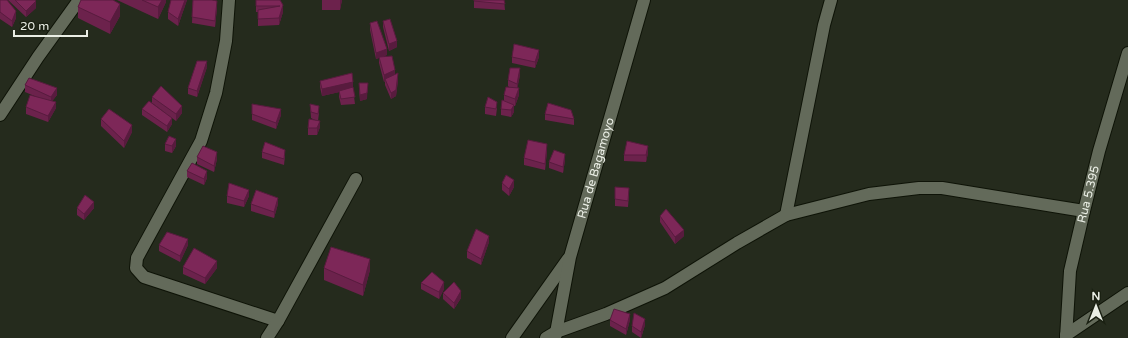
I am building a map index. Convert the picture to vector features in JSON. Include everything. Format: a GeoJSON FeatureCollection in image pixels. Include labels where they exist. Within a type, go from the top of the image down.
{"type":"FeatureCollection","features":[{"type":"Feature","properties":{"kind":"street"},"geometry":{"type":"LineString","coordinates":[[0,115],[38,57],[79,0]]}},
{"type":"Feature","properties":{"kind":"street"},"geometry":{"type":"LineString","coordinates":[[229,0],[226,41],[216,93],[200,141],[137,258],[136,268],[144,277],[278,321]]}},
{"type":"Feature","properties":{"kind":"street","name":"Rua de Bagamoyo"},"geometry":{"type":"LineString","coordinates":[[553,336],[570,257],[644,0]]}},
{"type":"Feature","properties":{"kind":"street"},"geometry":{"type":"LineString","coordinates":[[786,215],[824,25],[831,0]]}},
{"type":"Feature","properties":{"kind":"street","name":"Rua 5.395"},"geometry":{"type":"LineString","coordinates":[[1066,337],[1070,271],[1099,151],[1128,53]]}},
{"type":"Feature","properties":{"kind":"street"},"geometry":{"type":"LineString","coordinates":[[267,338],[278,321],[356,179]]}},
{"type":"Feature","properties":{"kind":"street"},"geometry":{"type":"LineString","coordinates":[[553,336],[665,288],[736,243],[786,215],[869,194],[919,188],[942,188],[1084,211]]}},
{"type":"Feature","properties":{"kind":"street"},"geometry":{"type":"LineString","coordinates":[[512,338],[570,257]]}},
{"type":"Feature","properties":{"kind":"street"},"geometry":{"type":"LineString","coordinates":[[1066,337],[1128,293]]}},
{"type":"Feature","properties":{"kind":"building"},"geometry":{"type":"Polygon","coordinates":[[[0,0],[7,0],[16,11],[12,21],[0,12],[0,0]]]}},
{"type":"Feature","properties":{"kind":"building"},"geometry":{"type":"Polygon","coordinates":[[[15,0],[35,0],[36,1],[26,11],[15,0]]]}},
{"type":"Feature","properties":{"kind":"building"},"geometry":{"type":"Polygon","coordinates":[[[81,0],[113,0],[120,4],[110,22],[78,7],[81,0]]]}},
{"type":"Feature","properties":{"kind":"building"},"geometry":{"type":"Polygon","coordinates":[[[142,0],[162,0],[158,7],[142,0]]]}},
{"type":"Feature","properties":{"kind":"building"},"geometry":{"type":"Polygon","coordinates":[[[171,0],[185,0],[178,19],[168,12],[171,0]]]}},
{"type":"Feature","properties":{"kind":"building"},"geometry":{"type":"Polygon","coordinates":[[[193,0],[217,1],[215,21],[192,17],[193,0]]]}},
{"type":"Feature","properties":{"kind":"building"},"geometry":{"type":"Polygon","coordinates":[[[256,0],[280,0],[283,5],[279,18],[258,19],[258,10],[280,6],[256,6],[256,0]]]}},
{"type":"Feature","properties":{"kind":"building"},"geometry":{"type":"Polygon","coordinates":[[[504,0],[505,4],[474,1],[504,0]]]}},
{"type":"Feature","properties":{"kind":"building"},"geometry":{"type":"Polygon","coordinates":[[[390,19],[397,41],[389,44],[383,21],[390,19]]]}},
{"type":"Feature","properties":{"kind":"building"},"geometry":{"type":"Polygon","coordinates":[[[377,21],[387,49],[376,53],[370,23],[377,21]]]}},
{"type":"Feature","properties":{"kind":"building"},"geometry":{"type":"Polygon","coordinates":[[[514,44],[539,50],[535,62],[512,57],[514,44]]]}},
{"type":"Feature","properties":{"kind":"building"},"geometry":{"type":"Polygon","coordinates":[[[392,56],[395,70],[384,75],[379,57],[392,56]]]}},
{"type":"Feature","properties":{"kind":"building"},"geometry":{"type":"Polygon","coordinates":[[[197,61],[207,61],[197,91],[188,88],[197,61]]]}},
{"type":"Feature","properties":{"kind":"building"},"geometry":{"type":"Polygon","coordinates":[[[510,68],[520,68],[517,84],[508,80],[510,68]]]}},
{"type":"Feature","properties":{"kind":"building"},"geometry":{"type":"Polygon","coordinates":[[[352,73],[353,82],[322,89],[320,81],[352,73]]]}},
{"type":"Feature","properties":{"kind":"building"},"geometry":{"type":"Polygon","coordinates":[[[398,73],[396,90],[391,93],[385,79],[398,73]]]}},
{"type":"Feature","properties":{"kind":"building"},"geometry":{"type":"Polygon","coordinates":[[[29,78],[57,88],[51,97],[25,85],[29,78]]]}},
{"type":"Feature","properties":{"kind":"building"},"geometry":{"type":"Polygon","coordinates":[[[359,83],[368,83],[367,93],[360,95],[359,83]]]}},
{"type":"Feature","properties":{"kind":"building"},"geometry":{"type":"Polygon","coordinates":[[[161,86],[182,106],[176,114],[152,97],[161,86]]]}},
{"type":"Feature","properties":{"kind":"building"},"geometry":{"type":"Polygon","coordinates":[[[353,87],[355,97],[341,99],[339,91],[353,87]]]}},
{"type":"Feature","properties":{"kind":"building"},"geometry":{"type":"Polygon","coordinates":[[[506,87],[519,88],[515,99],[504,95],[506,87]]]}},
{"type":"Feature","properties":{"kind":"building"},"geometry":{"type":"Polygon","coordinates":[[[30,95],[56,102],[48,116],[26,107],[30,95]]]}},
{"type":"Feature","properties":{"kind":"building"},"geometry":{"type":"Polygon","coordinates":[[[488,97],[497,102],[496,109],[485,107],[488,97]]]}},
{"type":"Feature","properties":{"kind":"building"},"geometry":{"type":"Polygon","coordinates":[[[502,100],[514,105],[511,110],[501,109],[502,100]]]}},
{"type":"Feature","properties":{"kind":"building"},"geometry":{"type":"Polygon","coordinates":[[[149,101],[172,118],[167,126],[142,109],[149,101]]]}},
{"type":"Feature","properties":{"kind":"building"},"geometry":{"type":"Polygon","coordinates":[[[548,103],[571,110],[574,119],[545,114],[548,103]]]}},
{"type":"Feature","properties":{"kind":"building"},"geometry":{"type":"Polygon","coordinates":[[[252,104],[281,109],[276,123],[252,114],[252,104]]]}},
{"type":"Feature","properties":{"kind":"building"},"geometry":{"type":"Polygon","coordinates":[[[310,104],[319,106],[318,114],[311,112],[310,104]]]}},
{"type":"Feature","properties":{"kind":"building"},"geometry":{"type":"Polygon","coordinates":[[[109,109],[132,125],[124,141],[101,119],[109,109]]]}},
{"type":"Feature","properties":{"kind":"building"},"geometry":{"type":"Polygon","coordinates":[[[309,119],[320,121],[317,128],[308,128],[309,119]]]}},
{"type":"Feature","properties":{"kind":"building"},"geometry":{"type":"Polygon","coordinates":[[[169,136],[176,139],[172,146],[165,144],[169,136]]]}},
{"type":"Feature","properties":{"kind":"building"},"geometry":{"type":"Polygon","coordinates":[[[528,140],[547,144],[545,164],[524,158],[528,140]]]}},
{"type":"Feature","properties":{"kind":"building"},"geometry":{"type":"Polygon","coordinates":[[[627,141],[648,146],[646,155],[624,155],[627,141]]]}},
{"type":"Feature","properties":{"kind":"building"},"geometry":{"type":"Polygon","coordinates":[[[265,142],[285,150],[284,159],[262,152],[265,142]]]}},
{"type":"Feature","properties":{"kind":"building"},"geometry":{"type":"Polygon","coordinates":[[[203,146],[217,152],[214,166],[197,157],[203,146]]]}},
{"type":"Feature","properties":{"kind":"building"},"geometry":{"type":"Polygon","coordinates":[[[554,150],[565,154],[563,167],[549,162],[554,150]]]}},
{"type":"Feature","properties":{"kind":"building"},"geometry":{"type":"Polygon","coordinates":[[[192,163],[207,171],[204,179],[187,171],[192,163]]]}},
{"type":"Feature","properties":{"kind":"building"},"geometry":{"type":"Polygon","coordinates":[[[506,175],[514,180],[509,189],[502,183],[506,175]]]}},
{"type":"Feature","properties":{"kind":"building"},"geometry":{"type":"Polygon","coordinates":[[[229,183],[249,190],[244,201],[227,196],[229,183]]]}},
{"type":"Feature","properties":{"kind":"building"},"geometry":{"type":"Polygon","coordinates":[[[615,187],[629,188],[628,201],[615,199],[615,187]]]}},
{"type":"Feature","properties":{"kind":"building"},"geometry":{"type":"Polygon","coordinates":[[[256,190],[278,198],[274,212],[251,204],[256,190]]]}},
{"type":"Feature","properties":{"kind":"building"},"geometry":{"type":"Polygon","coordinates":[[[85,195],[94,202],[84,214],[77,208],[85,195]]]}},
{"type":"Feature","properties":{"kind":"building"},"geometry":{"type":"Polygon","coordinates":[[[666,209],[684,230],[675,237],[660,216],[666,209]]]}},
{"type":"Feature","properties":{"kind":"building"},"geometry":{"type":"Polygon","coordinates":[[[476,229],[489,236],[481,259],[467,251],[476,229]]]}},
{"type":"Feature","properties":{"kind":"building"},"geometry":{"type":"Polygon","coordinates":[[[167,232],[188,239],[180,256],[159,245],[167,232]]]}},
{"type":"Feature","properties":{"kind":"building"},"geometry":{"type":"Polygon","coordinates":[[[331,247],[370,259],[363,285],[324,268],[331,247]]]}},
{"type":"Feature","properties":{"kind":"building"},"geometry":{"type":"Polygon","coordinates":[[[194,248],[217,261],[205,278],[183,267],[194,248]]]}},
{"type":"Feature","properties":{"kind":"building"},"geometry":{"type":"Polygon","coordinates":[[[432,272],[444,282],[439,292],[421,283],[432,272]]]}},
{"type":"Feature","properties":{"kind":"building"},"geometry":{"type":"Polygon","coordinates":[[[454,282],[461,291],[454,303],[443,293],[454,282]]]}},
{"type":"Feature","properties":{"kind":"building"},"geometry":{"type":"Polygon","coordinates":[[[614,309],[630,314],[626,329],[610,320],[614,309]]]}},
{"type":"Feature","properties":{"kind":"building"},"geometry":{"type":"Polygon","coordinates":[[[634,313],[645,319],[641,332],[632,326],[634,313]]]}}]}
